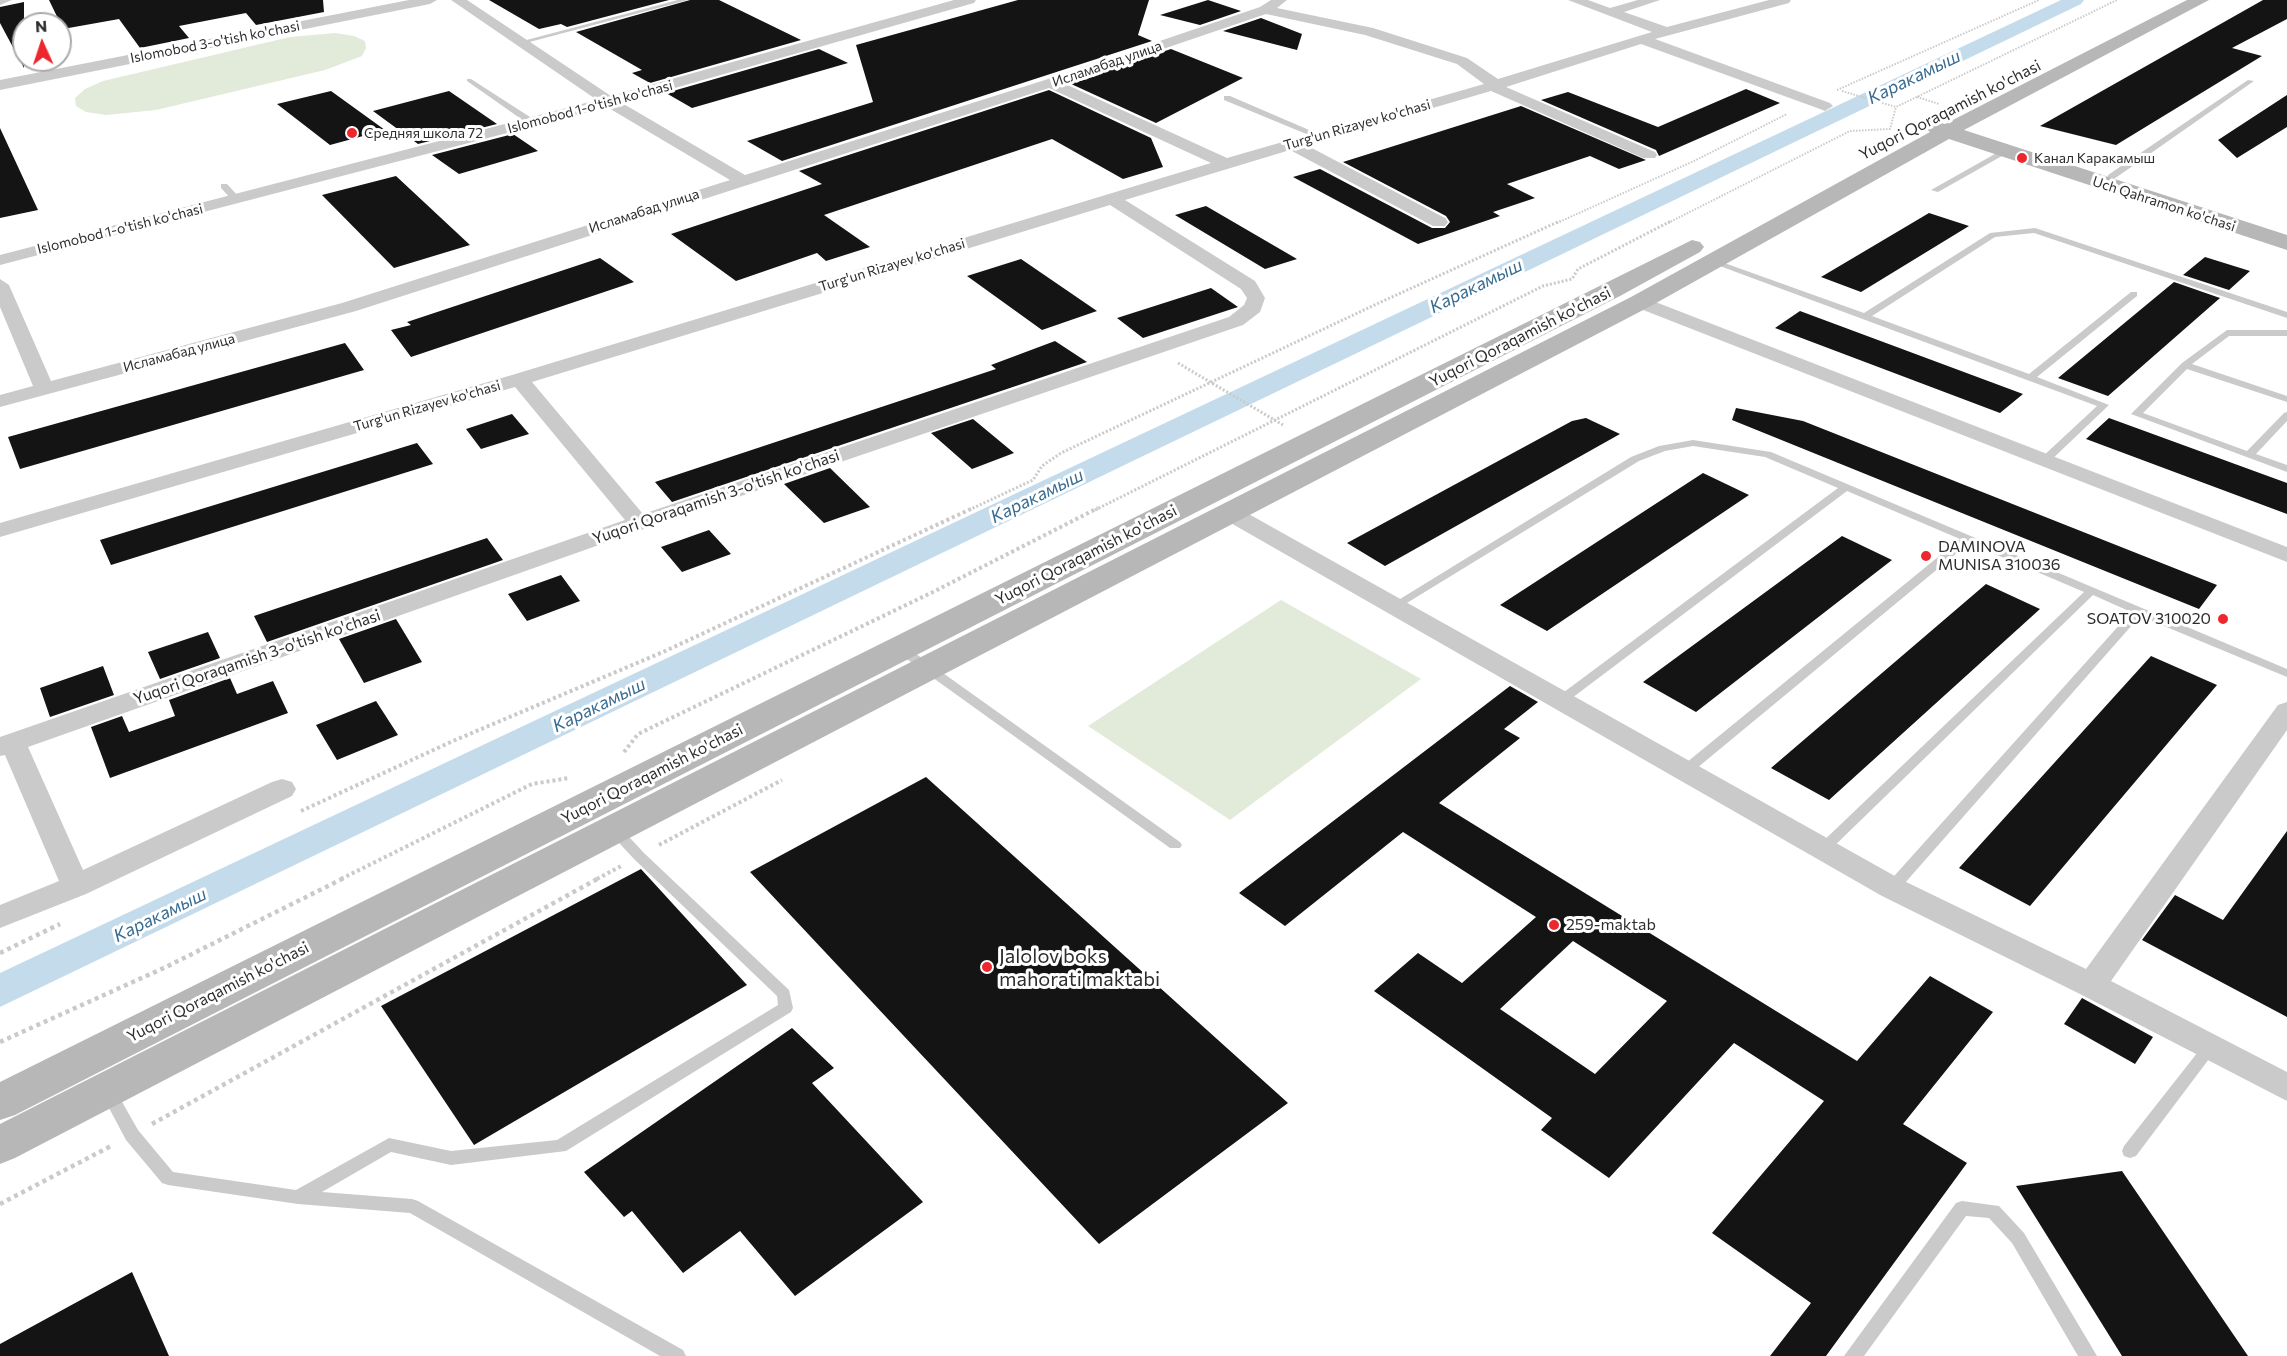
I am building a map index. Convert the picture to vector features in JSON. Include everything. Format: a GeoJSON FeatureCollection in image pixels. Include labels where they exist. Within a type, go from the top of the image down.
{"type":"FeatureCollection","features":[{"type":"Feature","properties":{"kind":"main road","name":"Yuqori Qoraqamish ko'chasi"},"geometry":{"type":"LineString","coordinates":[[0,1145],[614,829],[914,658],[1611,291],[1941,122],[2167,0]]}},
{"type":"Feature","properties":{"kind":"main road","name":"Yuqori Qoraqamish ko'chasi"},"geometry":{"type":"LineString","coordinates":[[0,1102],[914,658],[1230,513],[1640,302],[1713,262],[1941,122],[2200,0]]}},
{"type":"Feature","properties":{"kind":"main road","name":"Uch Qahramon ko'chasi"},"geometry":{"type":"LineString","coordinates":[[1941,122],[2005,152],[2287,243]]}},
{"type":"Feature","properties":{"kind":"main road","name":"Uch Qahramon ko'chasi"},"geometry":{"type":"LineString","coordinates":[[1941,122],[2287,233]]}},
{"type":"Feature","properties":{"kind":"street"},"geometry":{"type":"LineString","coordinates":[[0,1],[5,0]]}},
{"type":"Feature","properties":{"kind":"street","name":"Islomobod 3-o'tish ko'chasi"},"geometry":{"type":"LineString","coordinates":[[0,85],[430,0]]}},
{"type":"Feature","properties":{"kind":"street"},"geometry":{"type":"LineString","coordinates":[[458,0],[611,103],[742,180]]}},
{"type":"Feature","properties":{"kind":"street","name":"Islomobod 1-o'tish ko'chasi"},"geometry":{"type":"LineString","coordinates":[[0,260],[611,103],[969,0]]}},
{"type":"Feature","properties":{"kind":"street","name":"Исламабад улица"},"geometry":{"type":"LineString","coordinates":[[0,401],[349,307],[1050,83],[1265,10],[1280,0]]}},
{"type":"Feature","properties":{"kind":"street"},"geometry":{"type":"LineString","coordinates":[[1575,0],[1667,32]]}},
{"type":"Feature","properties":{"kind":"street"},"geometry":{"type":"LineString","coordinates":[[1610,12],[1653,0]]}},
{"type":"Feature","properties":{"kind":"street","name":"Turg'un Rizayev ko'chasi"},"geometry":{"type":"LineString","coordinates":[[0,530],[519,380],[1641,39],[1784,0]]}},
{"type":"Feature","properties":{"kind":"street"},"geometry":{"type":"LineString","coordinates":[[1265,10],[1368,31],[1462,61],[1490,79],[1492,86],[1649,155]]}},
{"type":"Feature","properties":{"kind":"street"},"geometry":{"type":"LineString","coordinates":[[1641,39],[1819,104]]}},
{"type":"Feature","properties":{"kind":"street"},"geometry":{"type":"LineString","coordinates":[[1050,83],[1226,164]]}},
{"type":"Feature","properties":{"kind":"street"},"geometry":{"type":"LineString","coordinates":[[1292,144],[1439,222]]}},
{"type":"Feature","properties":{"kind":"street","name":"Yuqori Qoraqamish 3-o'tish ko'chasi"},"geometry":{"type":"LineString","coordinates":[[6,745],[639,523],[1236,321],[1253,308],[1256,303],[1255,293],[1248,285],[1112,199]]}},
{"type":"Feature","properties":{"kind":"street"},"geometry":{"type":"LineString","coordinates":[[0,285],[44,389]]}},
{"type":"Feature","properties":{"kind":"street"},"geometry":{"type":"LineString","coordinates":[[1640,302],[2287,555]]}},
{"type":"Feature","properties":{"kind":"street"},"geometry":{"type":"LineString","coordinates":[[519,380],[639,523]]}},
{"type":"Feature","properties":{"kind":"street"},"geometry":{"type":"LineString","coordinates":[[1230,513],[1686,770],[1822,850],[1892,888],[2091,985],[2287,1087]]}},
{"type":"Feature","properties":{"kind":"street"},"geometry":{"type":"LineString","coordinates":[[2091,985],[2287,711]]}},
{"type":"Feature","properties":{"kind":"street"},"geometry":{"type":"LineString","coordinates":[[6,745],[76,886]]}},
{"type":"Feature","properties":{"kind":"street"},"geometry":{"type":"LineString","coordinates":[[0,917],[288,802]]}},
{"type":"Feature","properties":{"kind":"lane"},"geometry":{"type":"LineString","coordinates":[[522,42],[685,0]]}},
{"type":"Feature","properties":{"kind":"lane"},"geometry":{"type":"LineString","coordinates":[[469,80],[531,124]]}},
{"type":"Feature","properties":{"kind":"lane"},"geometry":{"type":"LineString","coordinates":[[2111,177],[2250,81]]}},
{"type":"Feature","properties":{"kind":"lane"},"geometry":{"type":"LineString","coordinates":[[1227,98],[1319,136]]}},
{"type":"Feature","properties":{"kind":"lane"},"geometry":{"type":"LineString","coordinates":[[1935,190],[2005,152]]}},
{"type":"Feature","properties":{"kind":"lane"},"geometry":{"type":"LineString","coordinates":[[224,186],[237,200]]}},
{"type":"Feature","properties":{"kind":"lane"},"geometry":{"type":"LineString","coordinates":[[1865,316],[1993,235],[2035,230],[2287,315]]}},
{"type":"Feature","properties":{"kind":"lane"},"geometry":{"type":"LineString","coordinates":[[1713,262],[2104,405],[2044,461]]}},
{"type":"Feature","properties":{"kind":"lane"},"geometry":{"type":"LineString","coordinates":[[2030,378],[2134,294]]}},
{"type":"Feature","properties":{"kind":"lane"},"geometry":{"type":"LineString","coordinates":[[2287,333],[2227,333],[2185,365],[2136,414],[2287,469]]}},
{"type":"Feature","properties":{"kind":"lane"},"geometry":{"type":"LineString","coordinates":[[2185,365],[2287,399]]}},
{"type":"Feature","properties":{"kind":"lane"},"geometry":{"type":"LineString","coordinates":[[2249,455],[2287,415]]}},
{"type":"Feature","properties":{"kind":"lane"},"geometry":{"type":"LineString","coordinates":[[1393,606],[1635,459],[1663,448],[1693,443],[1767,454],[2287,673]]}},
{"type":"Feature","properties":{"kind":"lane"},"geometry":{"type":"LineString","coordinates":[[1560,701],[1846,487]]}},
{"type":"Feature","properties":{"kind":"lane"},"geometry":{"type":"LineString","coordinates":[[1686,770],[1967,539]]}},
{"type":"Feature","properties":{"kind":"lane"},"geometry":{"type":"LineString","coordinates":[[1822,850],[2092,590]]}},
{"type":"Feature","properties":{"kind":"lane"},"geometry":{"type":"LineString","coordinates":[[1892,888],[2139,610]]}},
{"type":"Feature","properties":{"kind":"lane"},"geometry":{"type":"LineString","coordinates":[[914,658],[1175,845]]}},
{"type":"Feature","properties":{"kind":"lane"},"geometry":{"type":"LineString","coordinates":[[298,1197],[389,1145],[451,1158],[560,1146],[786,1008],[784,994],[639,856],[614,829]]}},
{"type":"Feature","properties":{"kind":"lane"},"geometry":{"type":"LineString","coordinates":[[2130,1151],[2210,1047]]}},
{"type":"Feature","properties":{"kind":"lane"},"geometry":{"type":"LineString","coordinates":[[107,1090],[132,1135],[168,1178],[298,1197],[412,1206],[676,1356]]}},
{"type":"Feature","properties":{"kind":"lane"},"geometry":{"type":"LineString","coordinates":[[1853,1356],[1962,1208],[1993,1211],[2018,1238],[2088,1356]]}},
{"type":"Feature","properties":{"kind":"path"},"geometry":{"type":"LineString","coordinates":[[288,802],[453,741],[674,647],[1023,485],[1033,480],[1042,466],[1061,453],[1209,382],[1819,104],[1838,90],[2039,0]]}},
{"type":"Feature","properties":{"kind":"path"},"geometry":{"type":"LineString","coordinates":[[1838,90],[1896,107],[2117,0]]}},
{"type":"Feature","properties":{"kind":"path"},"geometry":{"type":"LineString","coordinates":[[1917,97],[1941,122]]}},
{"type":"Feature","properties":{"kind":"path"},"geometry":{"type":"LineString","coordinates":[[620,756],[639,734],[933,592],[1273,419],[1543,286],[1572,279],[1578,269],[1828,141],[1850,131],[1892,130],[1896,107]]}},
{"type":"Feature","properties":{"kind":"path"},"geometry":{"type":"LineString","coordinates":[[1155,349],[1265,414]]}},
{"type":"Feature","properties":{"kind":"path"},"geometry":{"type":"LineString","coordinates":[[0,1042],[166,967],[532,784],[576,777]]}},
{"type":"Feature","properties":{"kind":"path"},"geometry":{"type":"LineString","coordinates":[[0,953],[62,923]]}},
{"type":"Feature","properties":{"kind":"green space"},"geometry":{"type":"Polygon","coordinates":[[[335,33],[354,36],[365,41],[366,48],[362,56],[325,70],[156,110],[106,115],[86,112],[76,106],[75,98],[85,89],[103,81],[290,37],[335,33]]]}},
{"type":"Feature","properties":{"kind":"green space"},"geometry":{"type":"Polygon","coordinates":[[[1281,600],[1421,679],[1230,820],[1088,726],[1281,600]]]}},
{"type":"Feature","properties":{"kind":"building"},"geometry":{"type":"Polygon","coordinates":[[[49,0],[323,0],[324,12],[256,25],[246,13],[179,26],[189,38],[140,48],[119,19],[72,27],[72,12],[55,12],[49,0]]]}},
{"type":"Feature","properties":{"kind":"building"},"geometry":{"type":"Polygon","coordinates":[[[489,0],[669,0],[567,27],[561,24],[539,29],[489,0]]]}},
{"type":"Feature","properties":{"kind":"building"},"geometry":{"type":"Polygon","coordinates":[[[690,0],[719,0],[801,40],[650,83],[632,73],[642,70],[576,32],[690,0]]]}},
{"type":"Feature","properties":{"kind":"building"},"geometry":{"type":"Polygon","coordinates":[[[1018,0],[1149,0],[1138,35],[1152,41],[782,161],[747,141],[873,102],[856,45],[1018,0]]]}},
{"type":"Feature","properties":{"kind":"building"},"geometry":{"type":"Polygon","coordinates":[[[1208,0],[1241,11],[1200,25],[1160,15],[1208,0]]]}},
{"type":"Feature","properties":{"kind":"building"},"geometry":{"type":"Polygon","coordinates":[[[2263,0],[2287,0],[2287,19],[2232,48],[2262,56],[2116,145],[2040,126],[2263,0]]]}},
{"type":"Feature","properties":{"kind":"building"},"geometry":{"type":"Polygon","coordinates":[[[24,2],[24,12],[12,12],[12,46],[0,23],[0,7],[24,2]]]}},
{"type":"Feature","properties":{"kind":"building"},"geometry":{"type":"Polygon","coordinates":[[[1261,18],[1302,34],[1297,50],[1223,31],[1261,18]]]}},
{"type":"Feature","properties":{"kind":"building"},"geometry":{"type":"Polygon","coordinates":[[[819,49],[848,63],[692,108],[666,93],[819,49]]]}},
{"type":"Feature","properties":{"kind":"building"},"geometry":{"type":"Polygon","coordinates":[[[1171,49],[1243,78],[1156,123],[1069,83],[1171,49]]]}},
{"type":"Feature","properties":{"kind":"building"},"geometry":{"type":"Polygon","coordinates":[[[1746,89],[1780,103],[1659,156],[1656,150],[1541,100],[1568,92],[1658,127],[1746,89]]]}},
{"type":"Feature","properties":{"kind":"building"},"geometry":{"type":"Polygon","coordinates":[[[1049,90],[1151,138],[1163,167],[1123,179],[1052,139],[824,215],[870,247],[826,261],[817,253],[736,281],[671,234],[822,184],[799,171],[1049,90]]]}},
{"type":"Feature","properties":{"kind":"building"},"geometry":{"type":"Polygon","coordinates":[[[331,91],[385,130],[330,145],[277,104],[331,91]]]}},
{"type":"Feature","properties":{"kind":"building"},"geometry":{"type":"Polygon","coordinates":[[[449,91],[497,124],[418,144],[373,111],[449,91]]]}},
{"type":"Feature","properties":{"kind":"building"},"geometry":{"type":"Polygon","coordinates":[[[2287,95],[2287,127],[2237,158],[2218,140],[2287,95]]]}},
{"type":"Feature","properties":{"kind":"building"},"geometry":{"type":"Polygon","coordinates":[[[1521,106],[1646,160],[1619,169],[1590,156],[1507,184],[1535,198],[1493,212],[1500,216],[1418,244],[1293,177],[1320,169],[1432,228],[1445,228],[1450,222],[1446,216],[1343,162],[1521,106]]]}},
{"type":"Feature","properties":{"kind":"building"},"geometry":{"type":"Polygon","coordinates":[[[0,128],[38,210],[0,218],[0,128]]]}},
{"type":"Feature","properties":{"kind":"building"},"geometry":{"type":"Polygon","coordinates":[[[513,134],[538,151],[459,174],[432,155],[513,134]]]}},
{"type":"Feature","properties":{"kind":"building"},"geometry":{"type":"Polygon","coordinates":[[[396,176],[470,245],[394,268],[322,195],[396,176]]]}},
{"type":"Feature","properties":{"kind":"building"},"geometry":{"type":"Polygon","coordinates":[[[1206,206],[1297,259],[1265,269],[1175,215],[1206,206]]]}},
{"type":"Feature","properties":{"kind":"building"},"geometry":{"type":"Polygon","coordinates":[[[1929,213],[1969,226],[1861,292],[1821,277],[1929,213]]]}},
{"type":"Feature","properties":{"kind":"building"},"geometry":{"type":"Polygon","coordinates":[[[2205,257],[2250,271],[2229,290],[2183,275],[2205,257]]]}},
{"type":"Feature","properties":{"kind":"building"},"geometry":{"type":"Polygon","coordinates":[[[600,258],[634,282],[411,357],[391,330],[411,325],[407,322],[600,258]]]}},
{"type":"Feature","properties":{"kind":"building"},"geometry":{"type":"Polygon","coordinates":[[[1021,259],[1097,311],[1042,330],[967,276],[1021,259]]]}},
{"type":"Feature","properties":{"kind":"building"},"geometry":{"type":"Polygon","coordinates":[[[2174,282],[2220,298],[2108,396],[2058,378],[2174,282]]]}},
{"type":"Feature","properties":{"kind":"building"},"geometry":{"type":"Polygon","coordinates":[[[1211,288],[1238,307],[1143,338],[1117,318],[1211,288]]]}},
{"type":"Feature","properties":{"kind":"building"},"geometry":{"type":"Polygon","coordinates":[[[1800,311],[2023,394],[2000,413],[1775,328],[1800,311]]]}},
{"type":"Feature","properties":{"kind":"building"},"geometry":{"type":"Polygon","coordinates":[[[1055,341],[1087,362],[672,502],[655,482],[996,369],[991,365],[1055,341]]]}},
{"type":"Feature","properties":{"kind":"building"},"geometry":{"type":"Polygon","coordinates":[[[345,343],[364,370],[20,469],[8,437],[345,343]]]}},
{"type":"Feature","properties":{"kind":"building"},"geometry":{"type":"Polygon","coordinates":[[[1736,408],[1803,421],[2217,585],[2199,609],[1732,420],[1736,408]]]}},
{"type":"Feature","properties":{"kind":"building"},"geometry":{"type":"Polygon","coordinates":[[[512,414],[529,434],[481,449],[466,429],[512,414]]]}},
{"type":"Feature","properties":{"kind":"building"},"geometry":{"type":"Polygon","coordinates":[[[1586,418],[1620,434],[1385,566],[1347,543],[1572,421],[1586,418]]]}},
{"type":"Feature","properties":{"kind":"building"},"geometry":{"type":"Polygon","coordinates":[[[2109,418],[2287,483],[2287,514],[2086,439],[2109,418]]]}},
{"type":"Feature","properties":{"kind":"building"},"geometry":{"type":"Polygon","coordinates":[[[973,419],[1014,453],[972,469],[931,433],[973,419]]]}},
{"type":"Feature","properties":{"kind":"building"},"geometry":{"type":"Polygon","coordinates":[[[417,443],[433,464],[111,565],[100,540],[417,443]]]}},
{"type":"Feature","properties":{"kind":"building"},"geometry":{"type":"Polygon","coordinates":[[[830,468],[870,507],[824,523],[784,484],[830,468]]]}},
{"type":"Feature","properties":{"kind":"building"},"geometry":{"type":"Polygon","coordinates":[[[1703,473],[1749,495],[1547,631],[1500,605],[1703,473]]]}},
{"type":"Feature","properties":{"kind":"building"},"geometry":{"type":"Polygon","coordinates":[[[709,530],[731,554],[682,572],[661,547],[709,530]]]}},
{"type":"Feature","properties":{"kind":"building"},"geometry":{"type":"Polygon","coordinates":[[[1842,536],[1892,560],[1696,712],[1643,682],[1842,536]]]}},
{"type":"Feature","properties":{"kind":"building"},"geometry":{"type":"Polygon","coordinates":[[[487,538],[503,560],[267,642],[254,616],[487,538]]]}},
{"type":"Feature","properties":{"kind":"building"},"geometry":{"type":"Polygon","coordinates":[[[561,575],[580,601],[527,621],[508,594],[561,575]]]}},
{"type":"Feature","properties":{"kind":"building"},"geometry":{"type":"Polygon","coordinates":[[[1986,584],[2040,609],[1829,800],[1771,768],[1986,584]]]}},
{"type":"Feature","properties":{"kind":"building"},"geometry":{"type":"Polygon","coordinates":[[[396,619],[422,662],[364,683],[339,639],[396,619]]]}},
{"type":"Feature","properties":{"kind":"building"},"geometry":{"type":"Polygon","coordinates":[[[208,632],[220,658],[160,679],[148,652],[208,632]]]}},
{"type":"Feature","properties":{"kind":"building"},"geometry":{"type":"Polygon","coordinates":[[[2151,656],[2217,685],[2030,906],[1959,868],[2151,656]]]}},
{"type":"Feature","properties":{"kind":"building"},"geometry":{"type":"Polygon","coordinates":[[[103,666],[114,695],[50,717],[40,688],[103,666]]]}},
{"type":"Feature","properties":{"kind":"building"},"geometry":{"type":"Polygon","coordinates":[[[230,678],[237,694],[273,681],[288,713],[110,778],[91,727],[122,716],[129,732],[175,716],[169,700],[230,678]]]}},
{"type":"Feature","properties":{"kind":"building"},"geometry":{"type":"Polygon","coordinates":[[[1510,686],[1538,702],[1504,729],[1520,738],[1439,803],[1857,1061],[1930,976],[1993,1012],[1903,1124],[1967,1163],[1826,1356],[1770,1356],[1811,1303],[1712,1233],[1824,1101],[1734,1043],[1609,1178],[1541,1130],[1552,1118],[1374,991],[1418,953],[1462,983],[1536,917],[1403,832],[1285,926],[1239,893],[1510,686]],[[1573,941],[1500,1009],[1595,1074],[1667,1001],[1573,941]]]}},
{"type":"Feature","properties":{"kind":"building"},"geometry":{"type":"Polygon","coordinates":[[[376,701],[398,735],[337,760],[316,725],[376,701]]]}},
{"type":"Feature","properties":{"kind":"building"},"geometry":{"type":"Polygon","coordinates":[[[926,777],[1288,1103],[1099,1244],[750,872],[926,777]]]}},
{"type":"Feature","properties":{"kind":"building"},"geometry":{"type":"Polygon","coordinates":[[[2287,831],[2287,1017],[2142,940],[2175,895],[2223,920],[2287,831]]]}},
{"type":"Feature","properties":{"kind":"building"},"geometry":{"type":"Polygon","coordinates":[[[641,869],[747,985],[474,1145],[381,1006],[641,869]]]}},
{"type":"Feature","properties":{"kind":"building"},"geometry":{"type":"Polygon","coordinates":[[[2082,998],[2153,1037],[2135,1064],[2064,1024],[2082,998]]]}},
{"type":"Feature","properties":{"kind":"building"},"geometry":{"type":"Polygon","coordinates":[[[792,1028],[834,1068],[812,1083],[923,1202],[795,1296],[740,1231],[683,1273],[632,1211],[624,1217],[584,1172],[792,1028]]]}},
{"type":"Feature","properties":{"kind":"building"},"geometry":{"type":"Polygon","coordinates":[[[2122,1171],[2248,1356],[2122,1356],[2016,1186],[2122,1171]]]}},
{"type":"Feature","properties":{"kind":"building"},"geometry":{"type":"Polygon","coordinates":[[[132,1272],[169,1356],[0,1356],[0,1344],[132,1272]]]}},
{"type":"Feature","properties":{"kind":"waterway","name":"Каракамыш"},"geometry":{"type":"LineString","coordinates":[[0,991],[2075,0]]}},
{"type":"Feature","properties":{"kind":"place","name":"Средняя школа 72"},"geometry":{"type":"Point","coordinates":[352,133]}},
{"type":"Feature","properties":{"kind":"place","name":"Канал Каракамыш"},"geometry":{"type":"Point","coordinates":[2022,158]}},
{"type":"Feature","properties":{"kind":"place","name":"DAMINOVA MUNISA 310036"},"geometry":{"type":"Point","coordinates":[1926,556]}},
{"type":"Feature","properties":{"kind":"place","name":"SOATOV 310020"},"geometry":{"type":"Point","coordinates":[2223,619]}},
{"type":"Feature","properties":{"kind":"place","name":"259-maktab"},"geometry":{"type":"Point","coordinates":[1554,925]}},
{"type":"Feature","properties":{"kind":"place","name":"Jalolov boks mahorati maktabi"},"geometry":{"type":"Point","coordinates":[987,967]}}]}
